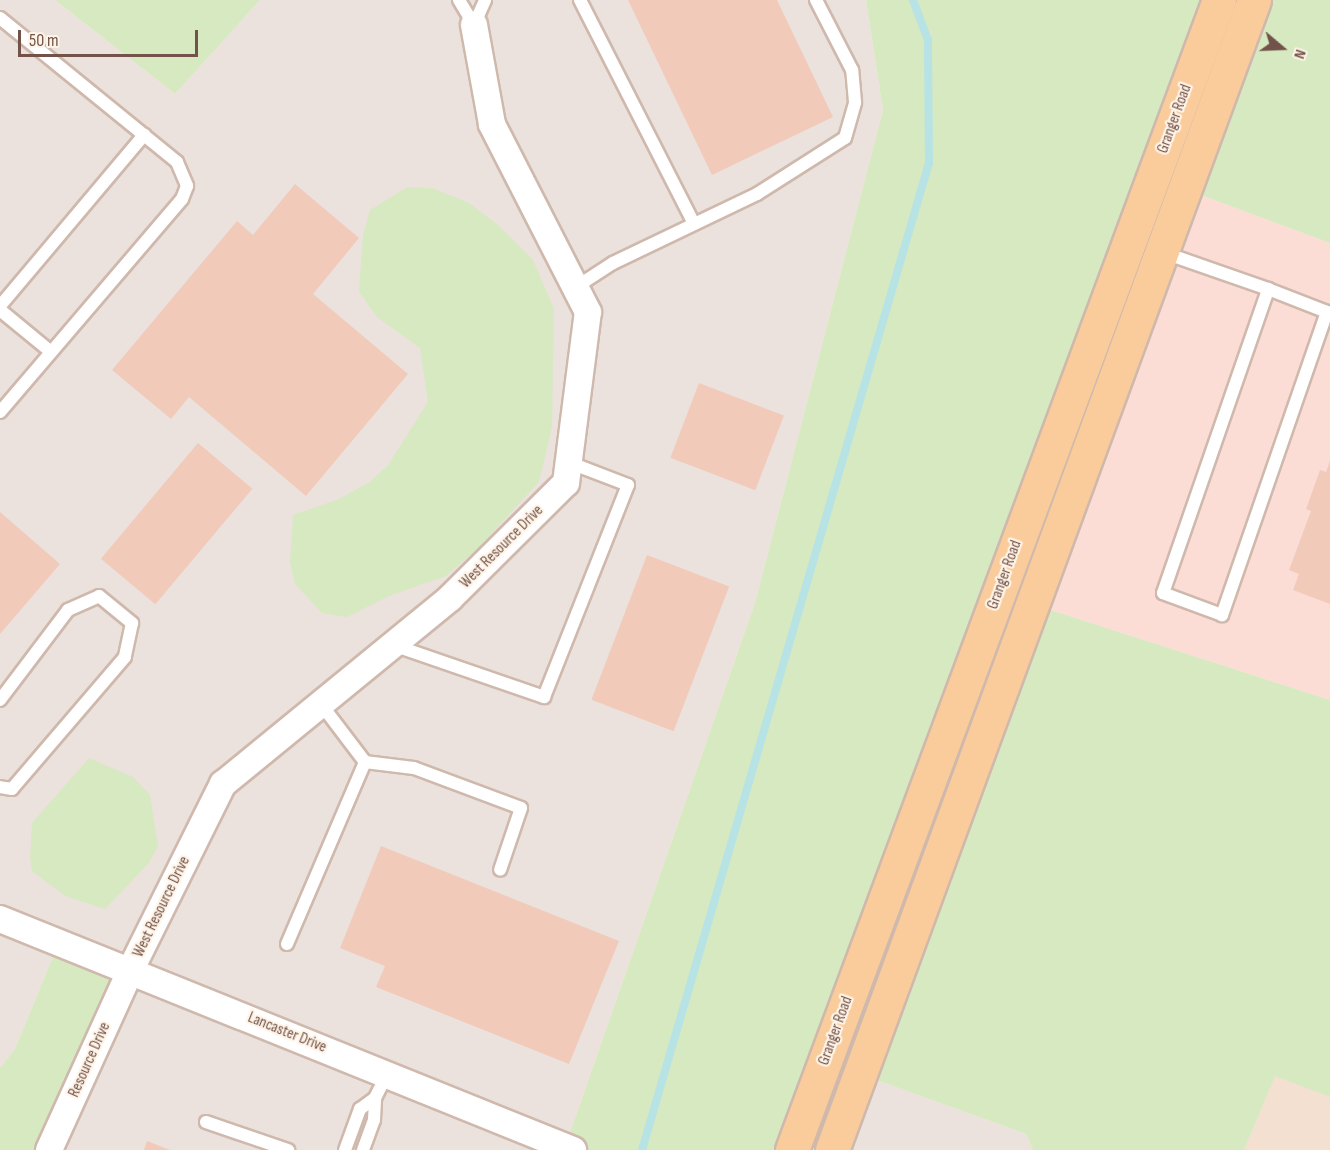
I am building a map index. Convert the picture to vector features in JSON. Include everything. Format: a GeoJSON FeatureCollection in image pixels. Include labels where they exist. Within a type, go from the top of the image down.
{"type":"FeatureCollection","features":[{"type":"Feature","properties":{"kind":"main road","name":"Granger Road"},"geometry":{"type":"LineString","coordinates":[[792,1150],[1219,0]]}},
{"type":"Feature","properties":{"kind":"main road","name":"Granger Road"},"geometry":{"type":"LineString","coordinates":[[832,1150],[1254,0]]}},
{"type":"Feature","properties":{"kind":"street","name":"West Resource Drive"},"geometry":{"type":"LineString","coordinates":[[131,969],[223,784],[450,598],[566,483],[588,312],[492,124],[474,25]]}},
{"type":"Feature","properties":{"kind":"street","name":"Lancaster Drive"},"geometry":{"type":"LineString","coordinates":[[0,919],[131,969],[573,1150]]}},
{"type":"Feature","properties":{"kind":"street","name":"Resource Drive"},"geometry":{"type":"LineString","coordinates":[[49,1150],[131,969]]}},
{"type":"Feature","properties":{"kind":"lane"},"geometry":{"type":"LineString","coordinates":[[459,0],[474,25]]}},
{"type":"Feature","properties":{"kind":"lane"},"geometry":{"type":"LineString","coordinates":[[474,25],[485,0]]}},
{"type":"Feature","properties":{"kind":"lane"},"geometry":{"type":"LineString","coordinates":[[580,0],[694,224]]}},
{"type":"Feature","properties":{"kind":"lane"},"geometry":{"type":"LineString","coordinates":[[576,287],[613,262],[757,194],[845,138],[855,102],[852,70],[816,0]]}},
{"type":"Feature","properties":{"kind":"lane"},"geometry":{"type":"LineString","coordinates":[[0,18],[177,162],[184,173],[187,186],[182,199],[0,412]]}},
{"type":"Feature","properties":{"kind":"lane"},"geometry":{"type":"LineString","coordinates":[[51,352],[0,308],[144,135]]}},
{"type":"Feature","properties":{"kind":"lane"},"geometry":{"type":"LineString","coordinates":[[1161,252],[1268,289],[1327,312],[1222,615],[1164,592],[1268,289]]}},
{"type":"Feature","properties":{"kind":"lane"},"geometry":{"type":"LineString","coordinates":[[393,645],[544,697],[628,485],[568,462]]}},
{"type":"Feature","properties":{"kind":"lane"},"geometry":{"type":"LineString","coordinates":[[0,700],[68,610],[99,596],[132,623],[125,657],[12,789],[0,787]]}},
{"type":"Feature","properties":{"kind":"lane"},"geometry":{"type":"LineString","coordinates":[[321,704],[365,762],[414,768],[521,808],[500,870]]}},
{"type":"Feature","properties":{"kind":"lane"},"geometry":{"type":"LineString","coordinates":[[287,945],[365,762]]}},
{"type":"Feature","properties":{"kind":"lane"},"geometry":{"type":"LineString","coordinates":[[363,1150],[374,1120],[375,1098],[387,1074]]}},
{"type":"Feature","properties":{"kind":"lane"},"geometry":{"type":"LineString","coordinates":[[345,1150],[360,1109],[375,1098]]}},
{"type":"Feature","properties":{"kind":"lane"},"geometry":{"type":"LineString","coordinates":[[206,1122],[288,1150]]}},
{"type":"Feature","properties":{"kind":"shaded area"},"geometry":{"type":"Polygon","coordinates":[[[0,0],[55,0],[175,94],[260,0],[866,0],[883,110],[755,603],[564,1150],[49,1150],[59,942],[15,1049],[0,1068],[0,0]]]}},
{"type":"Feature","properties":{"kind":"shaded area"},"geometry":{"type":"Polygon","coordinates":[[[1185,189],[1330,243],[1330,700],[1032,604],[1185,189]]]}},
{"type":"Feature","properties":{"kind":"shaded area"},"geometry":{"type":"Polygon","coordinates":[[[860,1074],[1026,1134],[1033,1150],[832,1150],[860,1074]]]}},
{"type":"Feature","properties":{"kind":"shaded area"},"geometry":{"type":"Polygon","coordinates":[[[1275,1075],[1330,1097],[1330,1150],[1244,1150],[1275,1075]]]}},
{"type":"Feature","properties":{"kind":"green space"},"geometry":{"type":"Polygon","coordinates":[[[55,0],[260,0],[175,94],[55,0]]]}},
{"type":"Feature","properties":{"kind":"green space"},"geometry":{"type":"Polygon","coordinates":[[[866,0],[1219,0],[792,1150],[564,1150],[755,603],[883,110],[866,0]]]}},
{"type":"Feature","properties":{"kind":"green space"},"geometry":{"type":"Polygon","coordinates":[[[1254,0],[1330,0],[1330,243],[1185,189],[1254,0]]]}},
{"type":"Feature","properties":{"kind":"green space"},"geometry":{"type":"Polygon","coordinates":[[[407,187],[432,188],[469,203],[498,225],[533,260],[554,309],[552,427],[539,482],[478,548],[446,576],[389,596],[347,617],[322,613],[295,584],[290,562],[293,515],[339,499],[370,482],[388,465],[428,402],[420,348],[377,317],[359,292],[363,235],[370,210],[407,187]]]}},
{"type":"Feature","properties":{"kind":"green space"},"geometry":{"type":"Polygon","coordinates":[[[1032,604],[1330,700],[1330,1097],[1275,1076],[1244,1150],[1033,1150],[1026,1134],[860,1074],[1032,604]]]}},
{"type":"Feature","properties":{"kind":"green space"},"geometry":{"type":"Polygon","coordinates":[[[89,758],[133,777],[150,795],[158,846],[149,863],[105,909],[65,896],[32,871],[30,856],[32,823],[89,758]]]}},
{"type":"Feature","properties":{"kind":"green space"},"geometry":{"type":"Polygon","coordinates":[[[59,942],[131,969],[49,1150],[0,1150],[0,1068],[15,1049],[59,942]]]}},
{"type":"Feature","properties":{"kind":"building"},"geometry":{"type":"Polygon","coordinates":[[[628,0],[777,0],[833,117],[712,175],[628,0]]]}},
{"type":"Feature","properties":{"kind":"building"},"geometry":{"type":"Polygon","coordinates":[[[295,184],[359,238],[313,294],[408,374],[306,496],[189,397],[171,419],[112,370],[237,221],[253,235],[295,184]]]}},
{"type":"Feature","properties":{"kind":"building"},"geometry":{"type":"Polygon","coordinates":[[[699,383],[784,416],[755,490],[670,458],[699,383]]]}},
{"type":"Feature","properties":{"kind":"building"},"geometry":{"type":"Polygon","coordinates":[[[198,443],[252,489],[155,604],[101,559],[198,443]]]}},
{"type":"Feature","properties":{"kind":"building"},"geometry":{"type":"Polygon","coordinates":[[[1330,461],[1330,604],[1293,590],[1299,574],[1289,570],[1311,511],[1306,509],[1320,470],[1326,472],[1330,461]]]}},
{"type":"Feature","properties":{"kind":"building"},"geometry":{"type":"Polygon","coordinates":[[[0,512],[60,564],[0,634],[0,512]]]}},
{"type":"Feature","properties":{"kind":"building"},"geometry":{"type":"Polygon","coordinates":[[[647,555],[729,587],[674,731],[591,700],[647,555]]]}},
{"type":"Feature","properties":{"kind":"building"},"geometry":{"type":"Polygon","coordinates":[[[381,846],[619,941],[569,1064],[376,987],[385,966],[340,948],[381,846]]]}},
{"type":"Feature","properties":{"kind":"building"},"geometry":{"type":"Polygon","coordinates":[[[147,1141],[170,1150],[144,1150],[147,1141]]]}},
{"type":"Feature","properties":{"kind":"waterway"},"geometry":{"type":"LineString","coordinates":[[642,1150],[929,163],[928,40],[913,0]]}}]}
